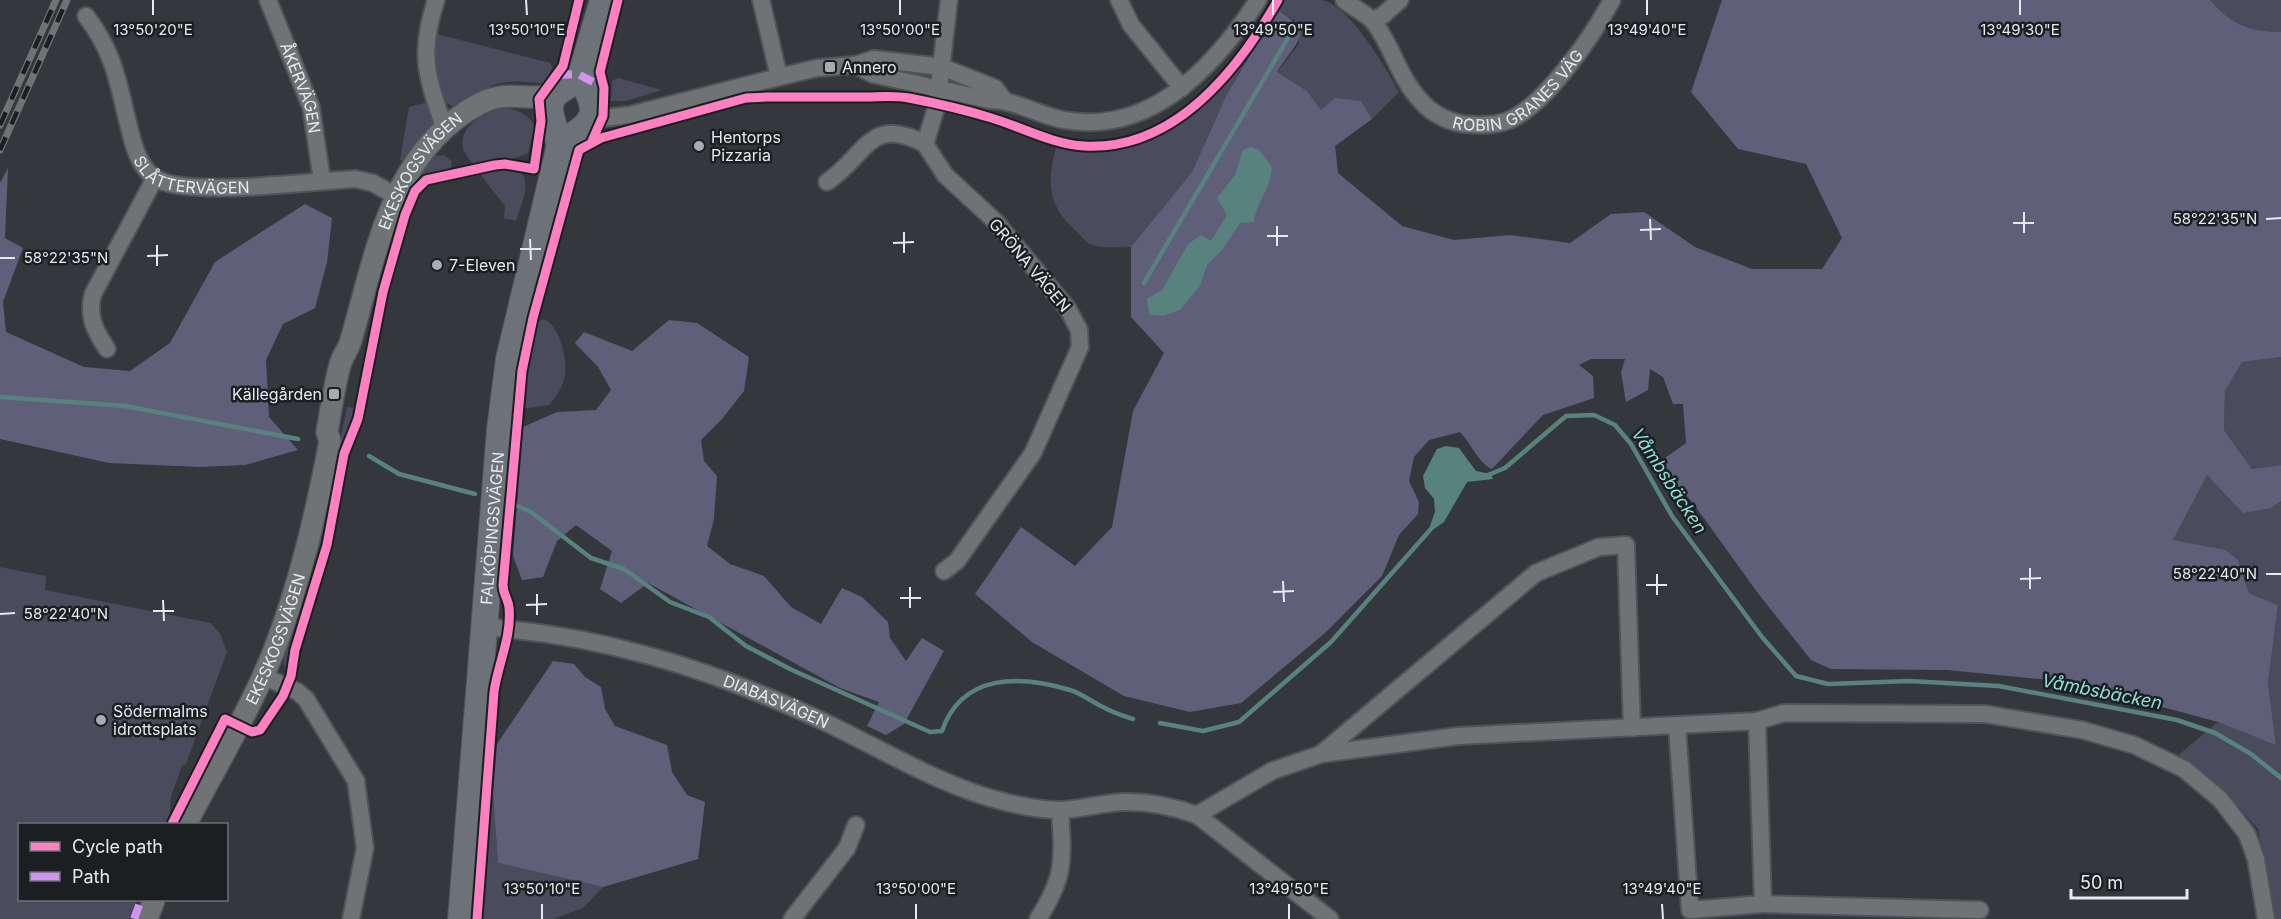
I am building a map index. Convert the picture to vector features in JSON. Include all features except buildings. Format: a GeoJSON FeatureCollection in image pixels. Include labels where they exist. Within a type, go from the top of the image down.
{"type":"FeatureCollection","features":[{"type":"Feature","properties":{"kind":"main road","name":"FALKÖPINGSVÄGEN"},"geometry":{"type":"LineString","coordinates":[[460,919],[483,627],[508,359],[571,109],[603,0]]}},
{"type":"Feature","properties":{"kind":"street","name":"ÅKERVÄGEN"},"geometry":{"type":"LineString","coordinates":[[268,0],[310,107],[322,180]]}},
{"type":"Feature","properties":{"kind":"street"},"geometry":{"type":"LineString","coordinates":[[436,0],[424,56],[427,77],[445,130]]}},
{"type":"Feature","properties":{"kind":"street"},"geometry":{"type":"LineString","coordinates":[[761,0],[779,77]]}},
{"type":"Feature","properties":{"kind":"street"},"geometry":{"type":"LineString","coordinates":[[827,182],[880,134],[893,132],[905,134],[925,144],[940,88],[949,0]]}},
{"type":"Feature","properties":{"kind":"street"},"geometry":{"type":"LineString","coordinates":[[1119,0],[1131,25],[1182,88]]}},
{"type":"Feature","properties":{"kind":"street"},"geometry":{"type":"LineString","coordinates":[[855,65],[872,74],[989,100],[1004,100],[1064,120],[1104,122],[1140,113],[1162,104],[1208,65],[1258,0]]}},
{"type":"Feature","properties":{"kind":"street","name":"ROBIN GRANES VÄG"},"geometry":{"type":"LineString","coordinates":[[1344,0],[1372,20],[1419,99],[1432,111],[1453,122],[1481,126],[1506,121],[1526,109],[1544,93],[1583,47],[1612,0]]}},
{"type":"Feature","properties":{"kind":"street"},"geometry":{"type":"LineString","coordinates":[[1372,20],[1382,16],[1400,0]]}},
{"type":"Feature","properties":{"kind":"street","name":"SLÅTTERVÄGEN"},"geometry":{"type":"LineString","coordinates":[[86,16],[104,40],[113,60],[133,144],[141,161],[155,178],[176,186],[197,189],[322,180],[365,181],[396,196]]}},
{"type":"Feature","properties":{"kind":"street"},"geometry":{"type":"LineString","coordinates":[[571,109],[630,115],[818,68],[855,65],[874,59],[942,67],[995,88],[1004,100]]}},
{"type":"Feature","properties":{"kind":"street","name":"EKESKOGSVÄGEN"},"geometry":{"type":"LineString","coordinates":[[187,823],[263,675],[284,624],[308,548],[330,441],[337,434],[351,364],[351,344],[376,247],[396,196],[420,155],[460,116],[492,98],[508,95],[571,109]]}},
{"type":"Feature","properties":{"kind":"street","name":"GRÖNA VÄGEN"},"geometry":{"type":"LineString","coordinates":[[925,144],[945,175],[1003,229],[1068,309],[1079,330],[1080,347],[1033,453],[957,561],[944,571]]}},
{"type":"Feature","properties":{"kind":"street"},"geometry":{"type":"LineString","coordinates":[[107,349],[92,323],[89,309],[93,294],[155,178]]}},
{"type":"Feature","properties":{"kind":"street"},"geometry":{"type":"LineString","coordinates":[[1321,754],[1536,573],[1599,547],[1626,545],[1632,728]]}},
{"type":"Feature","properties":{"kind":"street","name":"DIABASVÄGEN"},"geometry":{"type":"LineString","coordinates":[[483,627],[618,645],[716,676],[813,717],[910,764],[976,792],[1004,801],[1060,810],[1121,802],[1142,803],[1174,807],[1197,815]]}},
{"type":"Feature","properties":{"kind":"street"},"geometry":{"type":"LineString","coordinates":[[263,675],[298,692],[306,699],[354,776],[365,848],[351,919]]}},
{"type":"Feature","properties":{"kind":"street"},"geometry":{"type":"LineString","coordinates":[[1330,919],[1197,815],[1272,771],[1321,754],[1458,736],[1757,721],[1784,713],[1985,714],[2082,730],[2134,745],[2184,769],[2220,799],[2247,834],[2256,859],[2266,919]]}},
{"type":"Feature","properties":{"kind":"street"},"geometry":{"type":"LineString","coordinates":[[1757,721],[1763,904]]}},
{"type":"Feature","properties":{"kind":"street"},"geometry":{"type":"LineString","coordinates":[[1677,725],[1690,910],[1763,904],[1980,910]]}},
{"type":"Feature","properties":{"kind":"street"},"geometry":{"type":"LineString","coordinates":[[1038,919],[1054,894],[1061,877],[1063,862],[1060,810]]}},
{"type":"Feature","properties":{"kind":"street"},"geometry":{"type":"LineString","coordinates":[[792,919],[847,848],[856,825]]}},
{"type":"Feature","properties":{"kind":"street"},"geometry":{"type":"LineString","coordinates":[[147,919],[154,901]]}},
{"type":"Feature","properties":{"kind":"shaded area"},"geometry":{"type":"Polygon","coordinates":[[[1283,0],[1321,0],[1332,4],[1366,38],[1399,92],[1372,119],[1361,101],[1321,111],[1307,91],[1277,72],[1299,44],[1294,20],[1277,10],[1283,0]]]}},
{"type":"Feature","properties":{"kind":"shaded area"},"geometry":{"type":"Polygon","coordinates":[[[1722,0],[2210,0],[2225,15],[2241,25],[2270,32],[2281,32],[2281,357],[2242,362],[2225,391],[2224,430],[2252,469],[2281,465],[2281,501],[2271,508],[2243,513],[2207,475],[2173,540],[2225,550],[2238,560],[2249,593],[2278,605],[2268,683],[2276,745],[2218,722],[2070,682],[1947,670],[1831,669],[1811,660],[1757,592],[1693,503],[1658,463],[1686,443],[1683,404],[1673,404],[1663,377],[1650,369],[1648,390],[1626,402],[1621,372],[1625,359],[1591,359],[1579,365],[1593,376],[1594,398],[1543,415],[1492,469],[1479,458],[1460,432],[1429,440],[1414,457],[1409,481],[1419,502],[1418,514],[1399,535],[1382,576],[1325,633],[1241,703],[1190,712],[1124,696],[1032,642],[975,594],[1021,527],[1075,566],[1112,527],[1133,411],[1164,353],[1131,317],[1131,247],[1192,172],[1227,94],[1277,10],[1297,25],[1300,32],[1295,46],[1277,72],[1307,91],[1321,110],[1335,98],[1361,101],[1372,119],[1335,146],[1338,173],[1402,226],[1454,240],[1510,235],[1570,243],[1611,214],[1644,212],[1695,247],[1752,269],[1822,269],[1842,238],[1806,164],[1738,149],[1691,92],[1722,0]]]}},
{"type":"Feature","properties":{"kind":"shaded area"},"geometry":{"type":"Polygon","coordinates":[[[2210,0],[2281,0],[2281,32],[2270,32],[2241,25],[2225,15],[2210,0]]]}},
{"type":"Feature","properties":{"kind":"shaded area"},"geometry":{"type":"Polygon","coordinates":[[[437,34],[550,63],[552,68],[546,84],[520,82],[495,84],[454,107],[440,95],[434,76],[432,36],[437,34]]]}},
{"type":"Feature","properties":{"kind":"shaded area"},"geometry":{"type":"Polygon","coordinates":[[[1250,54],[1227,94],[1192,172],[1131,247],[1100,247],[1086,241],[1059,212],[1052,193],[1051,172],[1056,147],[1089,150],[1118,148],[1144,141],[1188,116],[1250,54]]]}},
{"type":"Feature","properties":{"kind":"shaded area"},"geometry":{"type":"Polygon","coordinates":[[[618,78],[662,90],[626,101],[611,101],[612,81],[618,78]]]}},
{"type":"Feature","properties":{"kind":"shaded area"},"geometry":{"type":"Polygon","coordinates":[[[428,102],[435,118],[434,126],[402,161],[400,160],[409,107],[428,102]]]}},
{"type":"Feature","properties":{"kind":"shaded area"},"geometry":{"type":"Polygon","coordinates":[[[505,108],[523,113],[535,127],[528,153],[475,166],[464,151],[462,142],[464,134],[474,121],[490,112],[505,108]]]}},
{"type":"Feature","properties":{"kind":"shaded area"},"geometry":{"type":"Polygon","coordinates":[[[1251,147],[1259,150],[1272,167],[1269,182],[1254,222],[1240,223],[1222,250],[1207,265],[1200,286],[1180,310],[1163,316],[1149,314],[1147,299],[1163,289],[1188,244],[1201,235],[1211,241],[1227,215],[1217,198],[1235,175],[1243,150],[1251,147]]]}},
{"type":"Feature","properties":{"kind":"shaded area"},"geometry":{"type":"Polygon","coordinates":[[[443,155],[452,161],[450,170],[418,176],[434,156],[443,155]]]}},
{"type":"Feature","properties":{"kind":"shaded area"},"geometry":{"type":"Polygon","coordinates":[[[503,166],[521,173],[525,179],[526,186],[516,221],[504,218],[505,206],[480,174],[487,169],[503,166]]]}},
{"type":"Feature","properties":{"kind":"shaded area"},"geometry":{"type":"Polygon","coordinates":[[[8,168],[5,238],[23,248],[3,302],[6,332],[84,367],[130,371],[170,343],[215,262],[305,204],[332,218],[327,262],[315,308],[283,324],[266,360],[269,417],[298,450],[245,465],[200,467],[109,463],[0,439],[0,183],[8,168]]]}},
{"type":"Feature","properties":{"kind":"shaded area"},"geometry":{"type":"Polygon","coordinates":[[[544,319],[554,328],[561,343],[566,368],[564,379],[549,405],[522,409],[534,323],[544,319]]]}},
{"type":"Feature","properties":{"kind":"shaded area"},"geometry":{"type":"Polygon","coordinates":[[[669,320],[697,323],[749,357],[744,391],[722,419],[701,440],[704,461],[717,476],[714,519],[707,546],[730,564],[764,576],[791,607],[821,624],[842,588],[862,597],[888,622],[890,638],[906,661],[922,638],[944,651],[904,724],[886,735],[867,726],[879,702],[840,688],[648,583],[621,603],[600,589],[612,551],[576,525],[557,541],[543,577],[522,580],[513,556],[523,427],[557,412],[596,410],[611,390],[598,367],[575,343],[584,332],[632,351],[669,320]]]}},
{"type":"Feature","properties":{"kind":"shaded area"},"geometry":{"type":"Polygon","coordinates":[[[2281,357],[2281,465],[2252,469],[2224,430],[2225,391],[2242,362],[2281,357]]]}},
{"type":"Feature","properties":{"kind":"shaded area"},"geometry":{"type":"Polygon","coordinates":[[[347,407],[356,408],[338,464],[318,565],[295,641],[290,672],[284,665],[284,658],[314,566],[347,407]]]}},
{"type":"Feature","properties":{"kind":"shaded area"},"geometry":{"type":"Polygon","coordinates":[[[1446,446],[1459,448],[1476,471],[1491,474],[1493,479],[1467,482],[1444,522],[1427,534],[1435,512],[1434,499],[1425,488],[1423,476],[1437,449],[1446,446]]]}},
{"type":"Feature","properties":{"kind":"shaded area"},"geometry":{"type":"Polygon","coordinates":[[[2207,474],[2271,508],[2281,501],[2281,919],[2275,919],[2258,829],[2222,789],[2176,757],[2218,722],[2276,744],[2268,683],[2278,605],[2249,593],[2238,560],[2173,540],[2207,474]]]}},
{"type":"Feature","properties":{"kind":"shaded area","name":"Södermalms idrottsplats"},"geometry":{"type":"Polygon","coordinates":[[[0,567],[46,576],[45,590],[211,623],[220,634],[227,652],[186,764],[182,766],[171,796],[170,813],[166,823],[18,823],[18,901],[136,901],[129,919],[0,919],[0,567]]]}},
{"type":"Feature","properties":{"kind":"shaded area"},"geometry":{"type":"Polygon","coordinates":[[[553,661],[574,664],[585,677],[601,687],[605,709],[615,726],[667,745],[672,772],[687,795],[705,802],[698,859],[603,887],[498,863],[493,793],[497,744],[553,661]]]}},
{"type":"Feature","properties":{"kind":"shaded area"},"geometry":{"type":"Polygon","coordinates":[[[493,793],[498,863],[603,887],[583,908],[554,919],[482,919],[493,793]]]}},
{"type":"Feature","properties":{"kind":"waterway"},"geometry":{"type":"LineString","coordinates":[[1144,283],[1295,26]]}},
{"type":"Feature","properties":{"kind":"waterway"},"geometry":{"type":"LineString","coordinates":[[0,397],[125,406],[298,439]]}},
{"type":"Feature","properties":{"kind":"waterway","name":"Våmbsbäcken"},"geometry":{"type":"LineString","coordinates":[[1488,475],[1505,468],[1566,416],[1594,415],[1615,425],[1631,444],[1672,516],[1762,637],[1796,676],[1828,684],[1909,681],[1999,686],[2177,720],[2215,733],[2251,754],[2281,778]]}},
{"type":"Feature","properties":{"kind":"waterway"},"geometry":{"type":"LineString","coordinates":[[369,456],[399,474],[475,494]]}},
{"type":"Feature","properties":{"kind":"waterway"},"geometry":{"type":"LineString","coordinates":[[513,504],[531,512],[591,558],[624,569],[670,602],[709,617],[746,646],[792,670],[930,732],[942,731],[951,712],[963,698],[995,683],[1013,681],[1032,682],[1070,690],[1110,711],[1133,719]]}},
{"type":"Feature","properties":{"kind":"waterway","name":"Våmbsbäcken"},"geometry":{"type":"LineString","coordinates":[[1160,723],[1203,731],[1239,722],[1331,642],[1430,530]]}},
{"type":"Feature","properties":{"kind":"railway"},"geometry":{"type":"LineString","coordinates":[[0,125],[56,0]]}},
{"type":"Feature","properties":{"kind":"railway"},"geometry":{"type":"LineString","coordinates":[[0,150],[67,0]]}},
{"type":"Feature","properties":{"kind":"marked path"},"geometry":{"type":"LineString","coordinates":[[557,75],[578,74],[604,88]]}},
{"type":"Feature","properties":{"kind":"marked path"},"geometry":{"type":"LineString","coordinates":[[134,919],[141,901]]}},
{"type":"Feature","properties":{"kind":"cycle path"},"geometry":{"type":"LineString","coordinates":[[173,823],[225,719],[252,732],[260,730],[283,696],[291,676],[295,650],[327,545],[344,454],[358,419],[383,292],[405,215],[415,191],[426,180],[495,165],[505,164],[534,169],[541,121],[539,99],[563,66],[579,0]]}},
{"type":"Feature","properties":{"kind":"cycle path"},"geometry":{"type":"LineString","coordinates":[[592,141],[603,116],[604,88],[600,72],[618,0]]}},
{"type":"Feature","properties":{"kind":"cycle path"},"geometry":{"type":"LineString","coordinates":[[477,919],[494,692],[507,639],[509,618],[503,585],[522,371],[533,318],[579,150],[601,138],[746,98],[767,97],[903,97],[978,114],[1072,145],[1117,144],[1147,135],[1174,120],[1200,101],[1243,53],[1278,0]]}},
{"type":"Feature","properties":{"kind":"place","name":"Annero"},"geometry":{"type":"Point","coordinates":[830,67]}},
{"type":"Feature","properties":{"kind":"place","name":"Hentorps Pizzaria"},"geometry":{"type":"Point","coordinates":[699,146]}},
{"type":"Feature","properties":{"kind":"place","name":"7-Eleven"},"geometry":{"type":"Point","coordinates":[437,265]}},
{"type":"Feature","properties":{"kind":"place","name":"Källegården"},"geometry":{"type":"Point","coordinates":[334,394]}},
{"type":"Feature","properties":{"kind":"place","name":"Södermalms idrottsplats"},"geometry":{"type":"Point","coordinates":[101,720]}}]}
